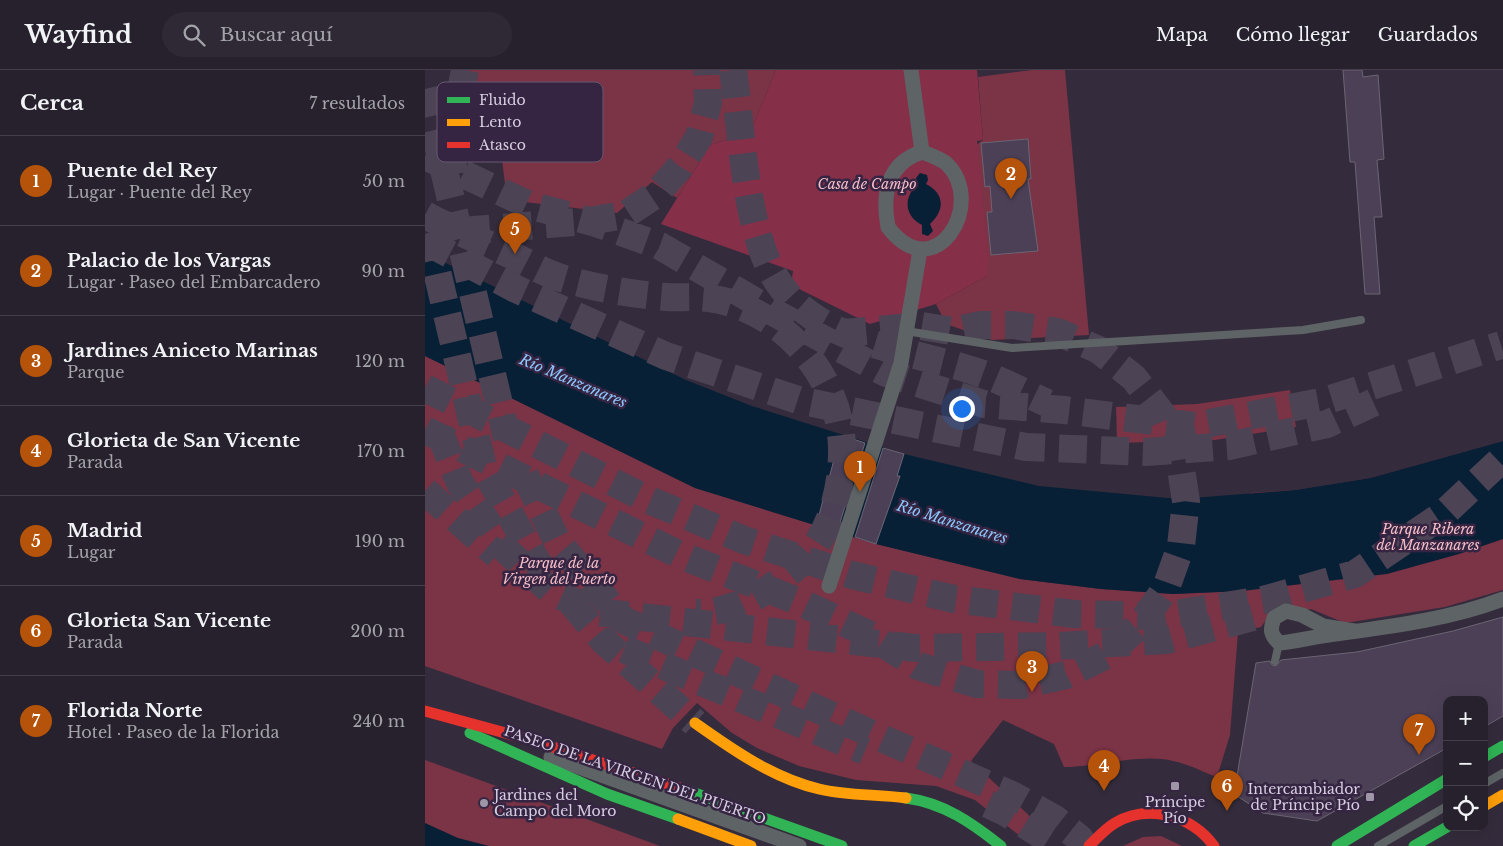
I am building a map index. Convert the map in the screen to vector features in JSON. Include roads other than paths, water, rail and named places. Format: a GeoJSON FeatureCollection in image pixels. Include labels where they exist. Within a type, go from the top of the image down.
{"type":"FeatureCollection","features":[{"type":"Feature","properties":{"kind":"main road","name":"PASEO DE LA VIRGEN DEL PUERTO"},"geometry":{"type":"LineString","coordinates":[[425,712],[607,794],[751,846]]}},
{"type":"Feature","properties":{"kind":"main road","name":"PASEO DE LA VIRGEN DEL PUERTO"},"geometry":{"type":"LineString","coordinates":[[425,712],[496,728],[619,767],[842,846]]}},
{"type":"Feature","properties":{"kind":"main road"},"geometry":{"type":"LineString","coordinates":[[695,723],[731,749],[790,780],[820,790],[921,800],[945,808],[1001,846]]}},
{"type":"Feature","properties":{"kind":"main road"},"geometry":{"type":"LineString","coordinates":[[1488,755],[1503,746]]}},
{"type":"Feature","properties":{"kind":"main road"},"geometry":{"type":"LineString","coordinates":[[1337,846],[1443,781]]}},
{"type":"Feature","properties":{"kind":"main road"},"geometry":{"type":"LineString","coordinates":[[1488,804],[1503,795]]}},
{"type":"Feature","properties":{"kind":"main road"},"geometry":{"type":"LineString","coordinates":[[1089,846],[1123,820],[1144,814],[1160,814],[1179,818],[1191,824],[1214,846]]}},
{"type":"Feature","properties":{"kind":"main road"},"geometry":{"type":"LineString","coordinates":[[968,822],[980,846]]}},
{"type":"Feature","properties":{"kind":"main road"},"geometry":{"type":"LineString","coordinates":[[1414,846],[1443,829]]}},
{"type":"Feature","properties":{"kind":"street"},"geometry":{"type":"LineString","coordinates":[[911,70],[922,152]]}},
{"type":"Feature","properties":{"kind":"street"},"geometry":{"type":"LineString","coordinates":[[922,152],[947,164],[959,188],[961,206],[955,226],[945,242],[932,249],[920,250],[906,245],[888,228],[885,193],[902,162],[922,152]]}},
{"type":"Feature","properties":{"kind":"street"},"geometry":{"type":"LineString","coordinates":[[829,586],[901,363],[920,250]]}},
{"type":"Feature","properties":{"kind":"street"},"geometry":{"type":"LineString","coordinates":[[1354,631],[1323,626],[1302,615],[1286,611],[1274,618],[1270,630],[1273,637],[1279,643],[1354,631],[1473,610],[1503,599]]}},
{"type":"Feature","properties":{"kind":"street","name":"PASEO DE LA VIRGEN DEL PUERTO"},"geometry":{"type":"LineString","coordinates":[[425,712],[799,846]]}},
{"type":"Feature","properties":{"kind":"lane"},"geometry":{"type":"LineString","coordinates":[[906,331],[1012,348],[1303,330],[1361,320]]}},
{"type":"Feature","properties":{"kind":"lane"},"geometry":{"type":"LineString","coordinates":[[1275,661],[1279,643]]}},
{"type":"Feature","properties":{"kind":"lane"},"geometry":{"type":"LineString","coordinates":[[1488,781],[1503,772]]}},
{"type":"Feature","properties":{"kind":"lane"},"geometry":{"type":"LineString","coordinates":[[1378,846],[1443,808]]}},
{"type":"Feature","properties":{"kind":"water"},"geometry":{"type":"Polygon","coordinates":[[[920,173],[927,175],[928,180],[926,184],[937,192],[941,202],[935,219],[930,224],[933,231],[928,236],[922,234],[922,225],[912,217],[908,206],[910,195],[918,184],[916,178],[920,173]]]}},
{"type":"Feature","properties":{"kind":"water","name":"Río Manzanares"},"geometry":{"type":"Polygon","coordinates":[[[425,253],[686,380],[752,406],[904,454],[1039,486],[1179,499],[1295,490],[1370,478],[1503,441],[1503,539],[1459,554],[1387,574],[1242,591],[1173,594],[1101,589],[1020,579],[876,544],[695,488],[425,356],[425,253]]]}},
{"type":"Feature","properties":{"kind":"water"},"geometry":{"type":"Polygon","coordinates":[[[425,823],[458,838],[489,846],[425,846],[425,823]]]}},
{"type":"Feature","properties":{"kind":"tunnel"},"geometry":{"type":"LineString","coordinates":[[463,82],[465,70]]}},
{"type":"Feature","properties":{"kind":"tunnel"},"geometry":{"type":"LineString","coordinates":[[462,231],[588,221],[625,215],[655,195],[680,167],[699,137],[708,103],[707,70]]}},
{"type":"Feature","properties":{"kind":"tunnel"},"geometry":{"type":"LineString","coordinates":[[733,70],[745,173],[755,226],[771,270],[788,295],[809,314],[833,328],[861,340],[983,374],[1047,403]]}},
{"type":"Feature","properties":{"kind":"tunnel"},"geometry":{"type":"LineString","coordinates":[[425,89],[437,140]]}},
{"type":"Feature","properties":{"kind":"tunnel"},"geometry":{"type":"LineString","coordinates":[[425,156],[437,162]]}},
{"type":"Feature","properties":{"kind":"tunnel"},"geometry":{"type":"LineString","coordinates":[[438,162],[529,205],[596,223],[660,246],[773,312],[886,373],[984,404],[1064,410],[1194,426],[1321,402],[1501,345]]}},
{"type":"Feature","properties":{"kind":"tunnel"},"geometry":{"type":"LineString","coordinates":[[442,162],[507,438]]}},
{"type":"Feature","properties":{"kind":"tunnel"},"geometry":{"type":"LineString","coordinates":[[452,172],[453,162]]}},
{"type":"Feature","properties":{"kind":"tunnel"},"geometry":{"type":"LineString","coordinates":[[425,215],[561,278],[626,292],[666,297],[703,297],[735,304],[760,315],[783,331],[803,351],[820,373],[832,398],[840,425],[842,452],[838,493],[823,533],[808,555],[784,577],[757,596],[728,608],[696,613]]}},
{"type":"Feature","properties":{"kind":"tunnel"},"geometry":{"type":"LineString","coordinates":[[428,233],[483,467],[536,560],[545,571]]}},
{"type":"Feature","properties":{"kind":"tunnel"},"geometry":{"type":"LineString","coordinates":[[425,241],[516,289],[666,356],[798,400],[1026,447],[1146,452],[1229,446],[1327,424],[1383,398]]}},
{"type":"Feature","properties":{"kind":"tunnel"},"geometry":{"type":"LineString","coordinates":[[425,430],[680,555],[800,602],[870,635],[918,666],[977,684],[1022,685],[1066,675],[1106,655],[1140,625],[1166,588],[1181,546],[1186,501],[1179,456],[1162,414],[1134,378],[1099,350],[1058,332],[1013,325],[981,325],[952,331],[921,326],[845,333]]}},
{"type":"Feature","properties":{"kind":"tunnel"},"geometry":{"type":"LineString","coordinates":[[425,388],[649,500],[744,540],[852,575],[954,599],[1074,614],[1163,616],[1263,600],[1355,574],[1441,516],[1503,458]]}},
{"type":"Feature","properties":{"kind":"tunnel"},"geometry":{"type":"LineString","coordinates":[[439,431],[460,483],[507,551],[552,592],[597,612],[915,648],[1058,646],[1167,640],[1260,615]]}},
{"type":"Feature","properties":{"kind":"tunnel"},"geometry":{"type":"LineString","coordinates":[[525,475],[557,541],[623,620],[872,734],[1012,795],[1055,819],[1079,838],[1085,846]]}},
{"type":"Feature","properties":{"kind":"tunnel"},"geometry":{"type":"LineString","coordinates":[[425,491],[497,555]]}},
{"type":"Feature","properties":{"kind":"tunnel"},"geometry":{"type":"LineString","coordinates":[[571,602],[604,641],[695,723]]}},
{"type":"Feature","properties":{"kind":"tunnel"},"geometry":{"type":"LineString","coordinates":[[624,649],[865,751]]}},
{"type":"Feature","properties":{"kind":"tunnel"},"geometry":{"type":"LineString","coordinates":[[988,804],[1005,812],[1059,846]]}},
{"type":"Feature","properties":{"kind":"place","name":"Palacio de los Vargas"},"geometry":{"type":"Point","coordinates":[1011,199]}},
{"type":"Feature","properties":{"kind":"place","name":"Madrid"},"geometry":{"type":"Point","coordinates":[515,254]}},
{"type":"Feature","properties":{"kind":"place","name":"Puente del Rey"},"geometry":{"type":"Point","coordinates":[860,492]}},
{"type":"Feature","properties":{"kind":"place","name":"Jardines Aniceto Marinas"},"geometry":{"type":"Point","coordinates":[1032,692]}},
{"type":"Feature","properties":{"kind":"place","name":"Florida Norte"},"geometry":{"type":"Point","coordinates":[1419,755]}},
{"type":"Feature","properties":{"kind":"place","name":"Príncipe Pío"},"geometry":{"type":"Point","coordinates":[1175,786]}},
{"type":"Feature","properties":{"kind":"place","name":"Glorieta de San Vicente"},"geometry":{"type":"Point","coordinates":[1104,791]}},
{"type":"Feature","properties":{"kind":"place","name":"Intercambiador de Príncipe Pío"},"geometry":{"type":"Point","coordinates":[1370,797]}},
{"type":"Feature","properties":{"kind":"place","name":"Jardines del Campo del Moro"},"geometry":{"type":"Point","coordinates":[484,803]}},
{"type":"Feature","properties":{"kind":"place","name":"Glorieta San Vicente"},"geometry":{"type":"Point","coordinates":[1227,811]}},
{"type":"Feature","properties":{"kind":"park label","name":"Casa de Campo"},"geometry":{"type":"Point","coordinates":[867,184]}},
{"type":"Feature","properties":{"kind":"park label","name":"Parque Ribera del Manzanares"},"geometry":{"type":"Point","coordinates":[1428,538]}},
{"type":"Feature","properties":{"kind":"park label","name":"Parque de la Virgen del Puerto"},"geometry":{"type":"Point","coordinates":[559,572]}}]}
